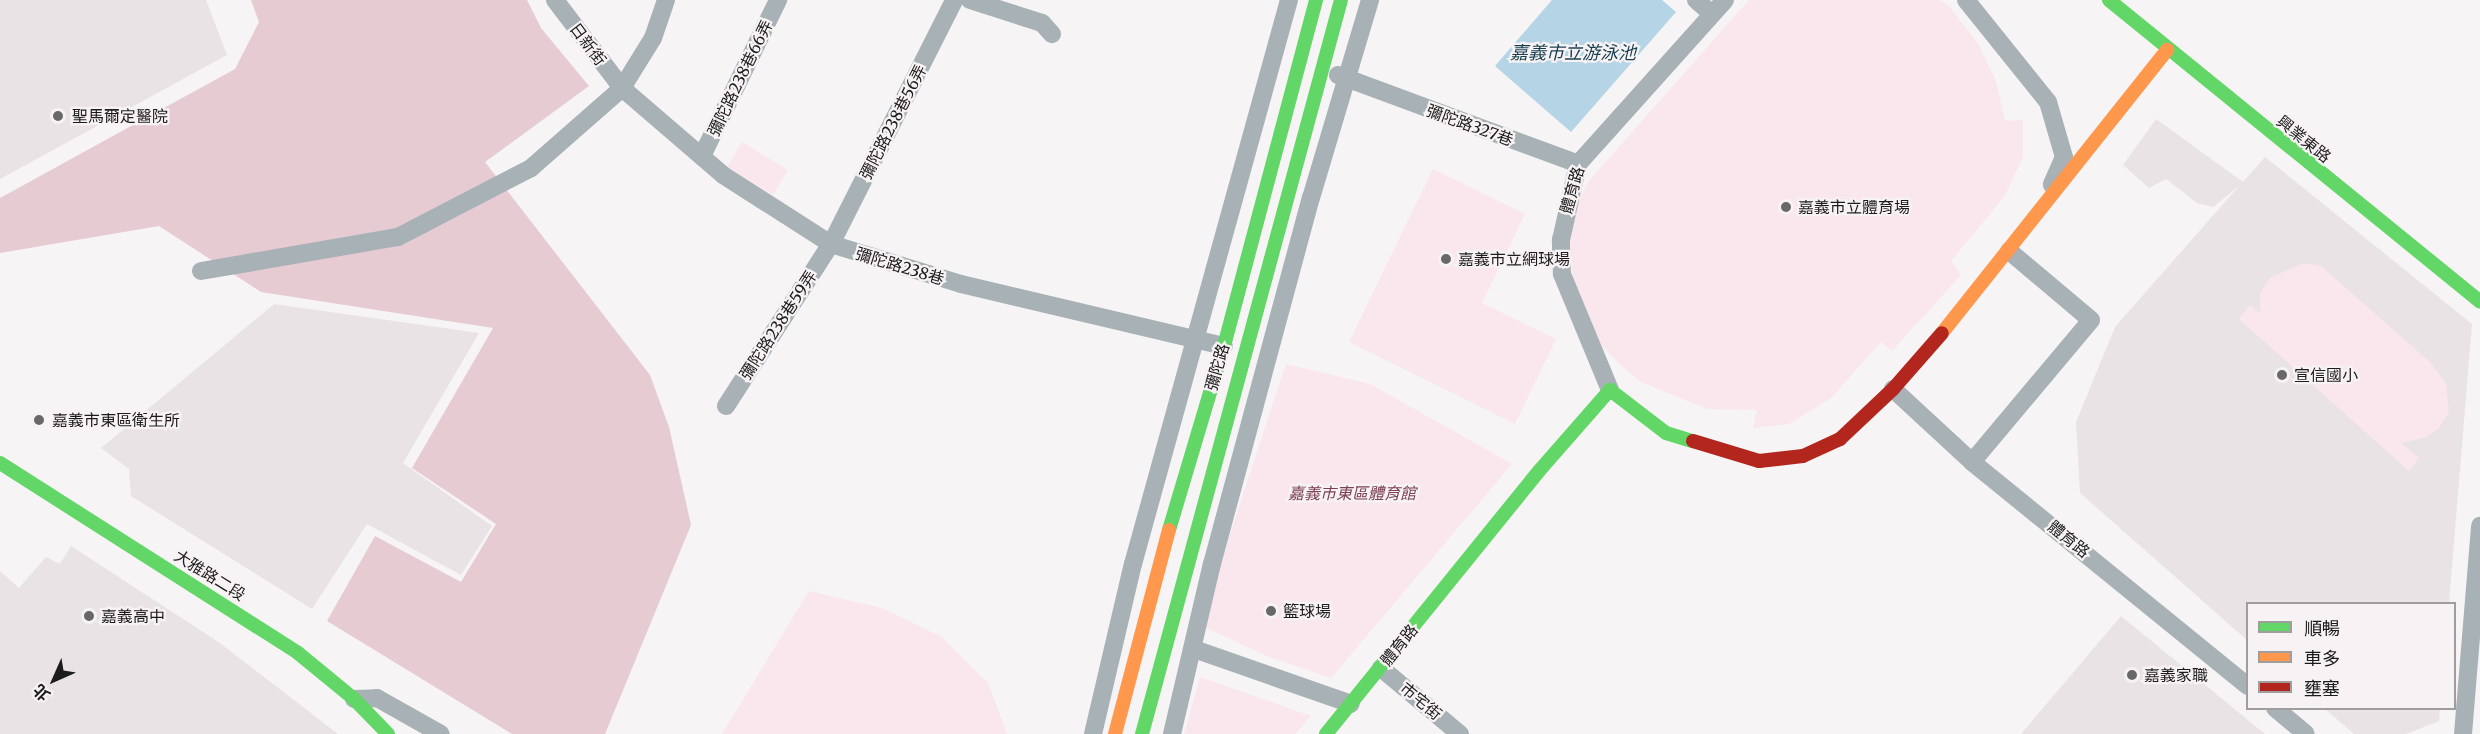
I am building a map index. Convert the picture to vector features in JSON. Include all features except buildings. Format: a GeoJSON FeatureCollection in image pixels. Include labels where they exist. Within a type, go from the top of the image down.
{"type":"FeatureCollection","features":[{"type":"Feature","properties":{"kind":"street","name":"日新街"},"geometry":{"type":"LineString","coordinates":[[555,0],[622,88]]}},
{"type":"Feature","properties":{"kind":"street"},"geometry":{"type":"LineString","coordinates":[[201,271],[398,237],[531,168],[622,88],[653,38],[666,0]]}},
{"type":"Feature","properties":{"kind":"street","name":"彌陀路238巷66弄"},"geometry":{"type":"LineString","coordinates":[[702,156],[778,0]]}},
{"type":"Feature","properties":{"kind":"street","name":"彌陀路238巷56弄"},"geometry":{"type":"LineString","coordinates":[[831,244],[954,0]]}},
{"type":"Feature","properties":{"kind":"street"},"geometry":{"type":"LineString","coordinates":[[970,0],[1042,23],[1052,34]]}},
{"type":"Feature","properties":{"kind":"street","name":"彌陀路"},"geometry":{"type":"LineString","coordinates":[[1092,734],[1133,564],[1289,0]]}},
{"type":"Feature","properties":{"kind":"street","name":"彌陀路"},"geometry":{"type":"LineString","coordinates":[[1115,734],[1156,572],[1224,346],[1316,0]]}},
{"type":"Feature","properties":{"kind":"street","name":"彌陀路"},"geometry":{"type":"LineString","coordinates":[[1142,734],[1341,0]]}},
{"type":"Feature","properties":{"kind":"street"},"geometry":{"type":"LineString","coordinates":[[1172,734],[1194,649],[1212,564],[1311,198],[1355,81],[1370,0]]}},
{"type":"Feature","properties":{"kind":"street"},"geometry":{"type":"LineString","coordinates":[[1696,0],[1711,13]]}},
{"type":"Feature","properties":{"kind":"street","name":"體育路"},"geometry":{"type":"LineString","coordinates":[[1326,734],[1539,471],[1610,390],[1562,274],[1561,240],[1578,164],[1725,0]]}},
{"type":"Feature","properties":{"kind":"street"},"geometry":{"type":"LineString","coordinates":[[1966,0],[2048,102],[2064,157],[2035,221]]}},
{"type":"Feature","properties":{"kind":"street","name":"興業東路"},"geometry":{"type":"LineString","coordinates":[[2109,0],[2167,50],[2480,302]]}},
{"type":"Feature","properties":{"kind":"street"},"geometry":{"type":"LineString","coordinates":[[1610,390],[1666,433],[1759,461],[1803,456],[1840,438],[1893,389],[2035,221],[2167,50]]}},
{"type":"Feature","properties":{"kind":"street","name":"彌陀路327巷"},"geometry":{"type":"LineString","coordinates":[[1268,74],[1297,70],[1322,72],[1355,81],[1578,164]]}},
{"type":"Feature","properties":{"kind":"street","name":"彌陀路238巷"},"geometry":{"type":"LineString","coordinates":[[622,88],[723,175],[831,244],[961,284],[1224,346]]}},
{"type":"Feature","properties":{"kind":"street","name":"彌陀路238巷59弄"},"geometry":{"type":"LineString","coordinates":[[726,406],[831,244]]}},
{"type":"Feature","properties":{"kind":"street"},"geometry":{"type":"LineString","coordinates":[[1972,462],[2091,320],[2009,251]]}},
{"type":"Feature","properties":{"kind":"street","name":"體育路"},"geometry":{"type":"LineString","coordinates":[[1893,389],[1972,462],[2246,685]]}},
{"type":"Feature","properties":{"kind":"street","name":"大雅路二段"},"geometry":{"type":"LineString","coordinates":[[0,463],[232,608],[298,653],[354,699],[388,734]]}},
{"type":"Feature","properties":{"kind":"street"},"geometry":{"type":"LineString","coordinates":[[2463,734],[2480,526]]}},
{"type":"Feature","properties":{"kind":"street"},"geometry":{"type":"LineString","coordinates":[[1194,649],[1351,704]]}},
{"type":"Feature","properties":{"kind":"street","name":"市宅街"},"geometry":{"type":"LineString","coordinates":[[1381,668],[1460,734]]}},
{"type":"Feature","properties":{"kind":"street"},"geometry":{"type":"LineString","coordinates":[[354,699],[377,698],[441,734]]}},
{"type":"Feature","properties":{"kind":"street"},"geometry":{"type":"LineString","coordinates":[[2277,710],[2306,734]]}},
{"type":"Feature","properties":{"kind":"shaded area","name":"聖馬爾定醫院"},"geometry":{"type":"Polygon","coordinates":[[[0,0],[206,0],[227,55],[0,179],[0,0]]]}},
{"type":"Feature","properties":{"kind":"shaded area"},"geometry":{"type":"Polygon","coordinates":[[[251,0],[527,0],[541,28],[589,86],[485,162],[650,375],[669,427],[691,525],[605,734],[512,734],[327,621],[375,536],[461,582],[496,524],[412,468],[493,328],[261,292],[159,226],[0,253],[0,198],[235,69],[259,22],[251,0]]]}},
{"type":"Feature","properties":{"kind":"shaded area","name":"宣信國小"},"geometry":{"type":"Polygon","coordinates":[[[2156,119],[2243,182],[2265,157],[2472,324],[2449,602],[2246,602],[2246,639],[2080,493],[2076,422],[2115,327],[2239,186],[2213,207],[2197,203],[2166,179],[2149,188],[2123,165],[2156,119]]]}},
{"type":"Feature","properties":{"kind":"shaded area"},"geometry":{"type":"Polygon","coordinates":[[[274,304],[479,333],[403,463],[492,526],[461,575],[367,524],[312,609],[131,496],[129,469],[101,448],[274,304]]]}},
{"type":"Feature","properties":{"kind":"shaded area","name":"嘉義高中"},"geometry":{"type":"Polygon","coordinates":[[[71,546],[220,643],[338,734],[0,734],[0,571],[19,588],[46,557],[60,564],[71,546]]]}},
{"type":"Feature","properties":{"kind":"shaded area","name":"嘉義家職"},"geometry":{"type":"Polygon","coordinates":[[[2121,616],[2265,734],[2021,734],[2121,616]]]}},
{"type":"Feature","properties":{"kind":"shaded area"},"geometry":{"type":"Polygon","coordinates":[[[2326,710],[2440,710],[2439,721],[2406,734],[2354,734],[2326,710]]]}},
{"type":"Feature","properties":{"kind":"green space","name":"嘉義市立體育場"},"geometry":{"type":"Polygon","coordinates":[[[1749,0],[1939,0],[1949,6],[1978,44],[1996,81],[2005,121],[2023,120],[2023,157],[2004,197],[1951,261],[1961,275],[1892,351],[1881,342],[1831,398],[1789,424],[1753,428],[1757,410],[1707,409],[1641,382],[1622,366],[1601,345],[1588,322],[1574,287],[1570,250],[1572,217],[1588,182],[1749,0]]]}},
{"type":"Feature","properties":{"kind":"green space"},"geometry":{"type":"Polygon","coordinates":[[[742,142],[788,170],[773,195],[727,167],[742,142]]]}},
{"type":"Feature","properties":{"kind":"green space","name":"嘉義市立網球場"},"geometry":{"type":"Polygon","coordinates":[[[1433,169],[1525,214],[1482,303],[1556,339],[1515,424],[1349,342],[1433,169]]]}},
{"type":"Feature","properties":{"kind":"green space"},"geometry":{"type":"Polygon","coordinates":[[[2304,263],[2321,266],[2431,363],[2446,384],[2449,412],[2439,428],[2427,437],[2401,443],[2419,458],[2409,471],[2239,319],[2250,305],[2260,313],[2260,293],[2270,278],[2304,263]]]}},
{"type":"Feature","properties":{"kind":"green space","name":"嘉義市東區體育館"},"geometry":{"type":"Polygon","coordinates":[[[1286,364],[1370,384],[1512,464],[1331,678],[1267,656],[1200,625],[1286,364]]]}},
{"type":"Feature","properties":{"kind":"green space"},"geometry":{"type":"Polygon","coordinates":[[[809,591],[882,608],[942,637],[988,683],[1007,734],[722,734],[809,591]]]}},
{"type":"Feature","properties":{"kind":"green space"},"geometry":{"type":"Polygon","coordinates":[[[1200,677],[1311,716],[1295,734],[1184,734],[1200,677]]]}},
{"type":"Feature","properties":{"kind":"water","name":"嘉義市立游泳池"},"geometry":{"type":"Polygon","coordinates":[[[1552,0],[1662,0],[1676,12],[1571,132],[1495,66],[1552,0]]]}},
{"type":"Feature","properties":{"kind":"traffic: fast"},"geometry":{"type":"LineString","coordinates":[[1169,530],[1224,346],[1316,0]]}},
{"type":"Feature","properties":{"kind":"traffic: fast"},"geometry":{"type":"LineString","coordinates":[[1142,734],[1341,0]]}},
{"type":"Feature","properties":{"kind":"traffic: fast"},"geometry":{"type":"LineString","coordinates":[[2109,0],[2480,302]]}},
{"type":"Feature","properties":{"kind":"traffic: fast"},"geometry":{"type":"LineString","coordinates":[[1326,734],[1539,471],[1610,390],[1666,433],[1693,441]]}},
{"type":"Feature","properties":{"kind":"traffic: fast"},"geometry":{"type":"LineString","coordinates":[[0,463],[298,653],[354,699],[388,734]]}},
{"type":"Feature","properties":{"kind":"traffic: slow"},"geometry":{"type":"LineString","coordinates":[[1942,333],[2167,50]]}},
{"type":"Feature","properties":{"kind":"traffic: slow"},"geometry":{"type":"LineString","coordinates":[[1115,734],[1169,530]]}},
{"type":"Feature","properties":{"kind":"traffic: jam"},"geometry":{"type":"LineString","coordinates":[[1693,441],[1759,461],[1803,456],[1840,439],[1893,389],[1942,333]]}},
{"type":"Feature","properties":{"kind":"place","name":"聖馬爾定醫院"},"geometry":{"type":"Point","coordinates":[58,116]}},
{"type":"Feature","properties":{"kind":"place","name":"嘉義市立體育場"},"geometry":{"type":"Point","coordinates":[1786,207]}},
{"type":"Feature","properties":{"kind":"place","name":"嘉義市立網球場"},"geometry":{"type":"Point","coordinates":[1446,259]}},
{"type":"Feature","properties":{"kind":"place","name":"宣信國小"},"geometry":{"type":"Point","coordinates":[2282,375]}},
{"type":"Feature","properties":{"kind":"place","name":"嘉義市東區衛生所"},"geometry":{"type":"Point","coordinates":[39,420]}},
{"type":"Feature","properties":{"kind":"place","name":"籃球場"},"geometry":{"type":"Point","coordinates":[1271,611]}},
{"type":"Feature","properties":{"kind":"place","name":"嘉義高中"},"geometry":{"type":"Point","coordinates":[89,616]}},
{"type":"Feature","properties":{"kind":"place","name":"嘉義家職"},"geometry":{"type":"Point","coordinates":[2132,675]}}]}
